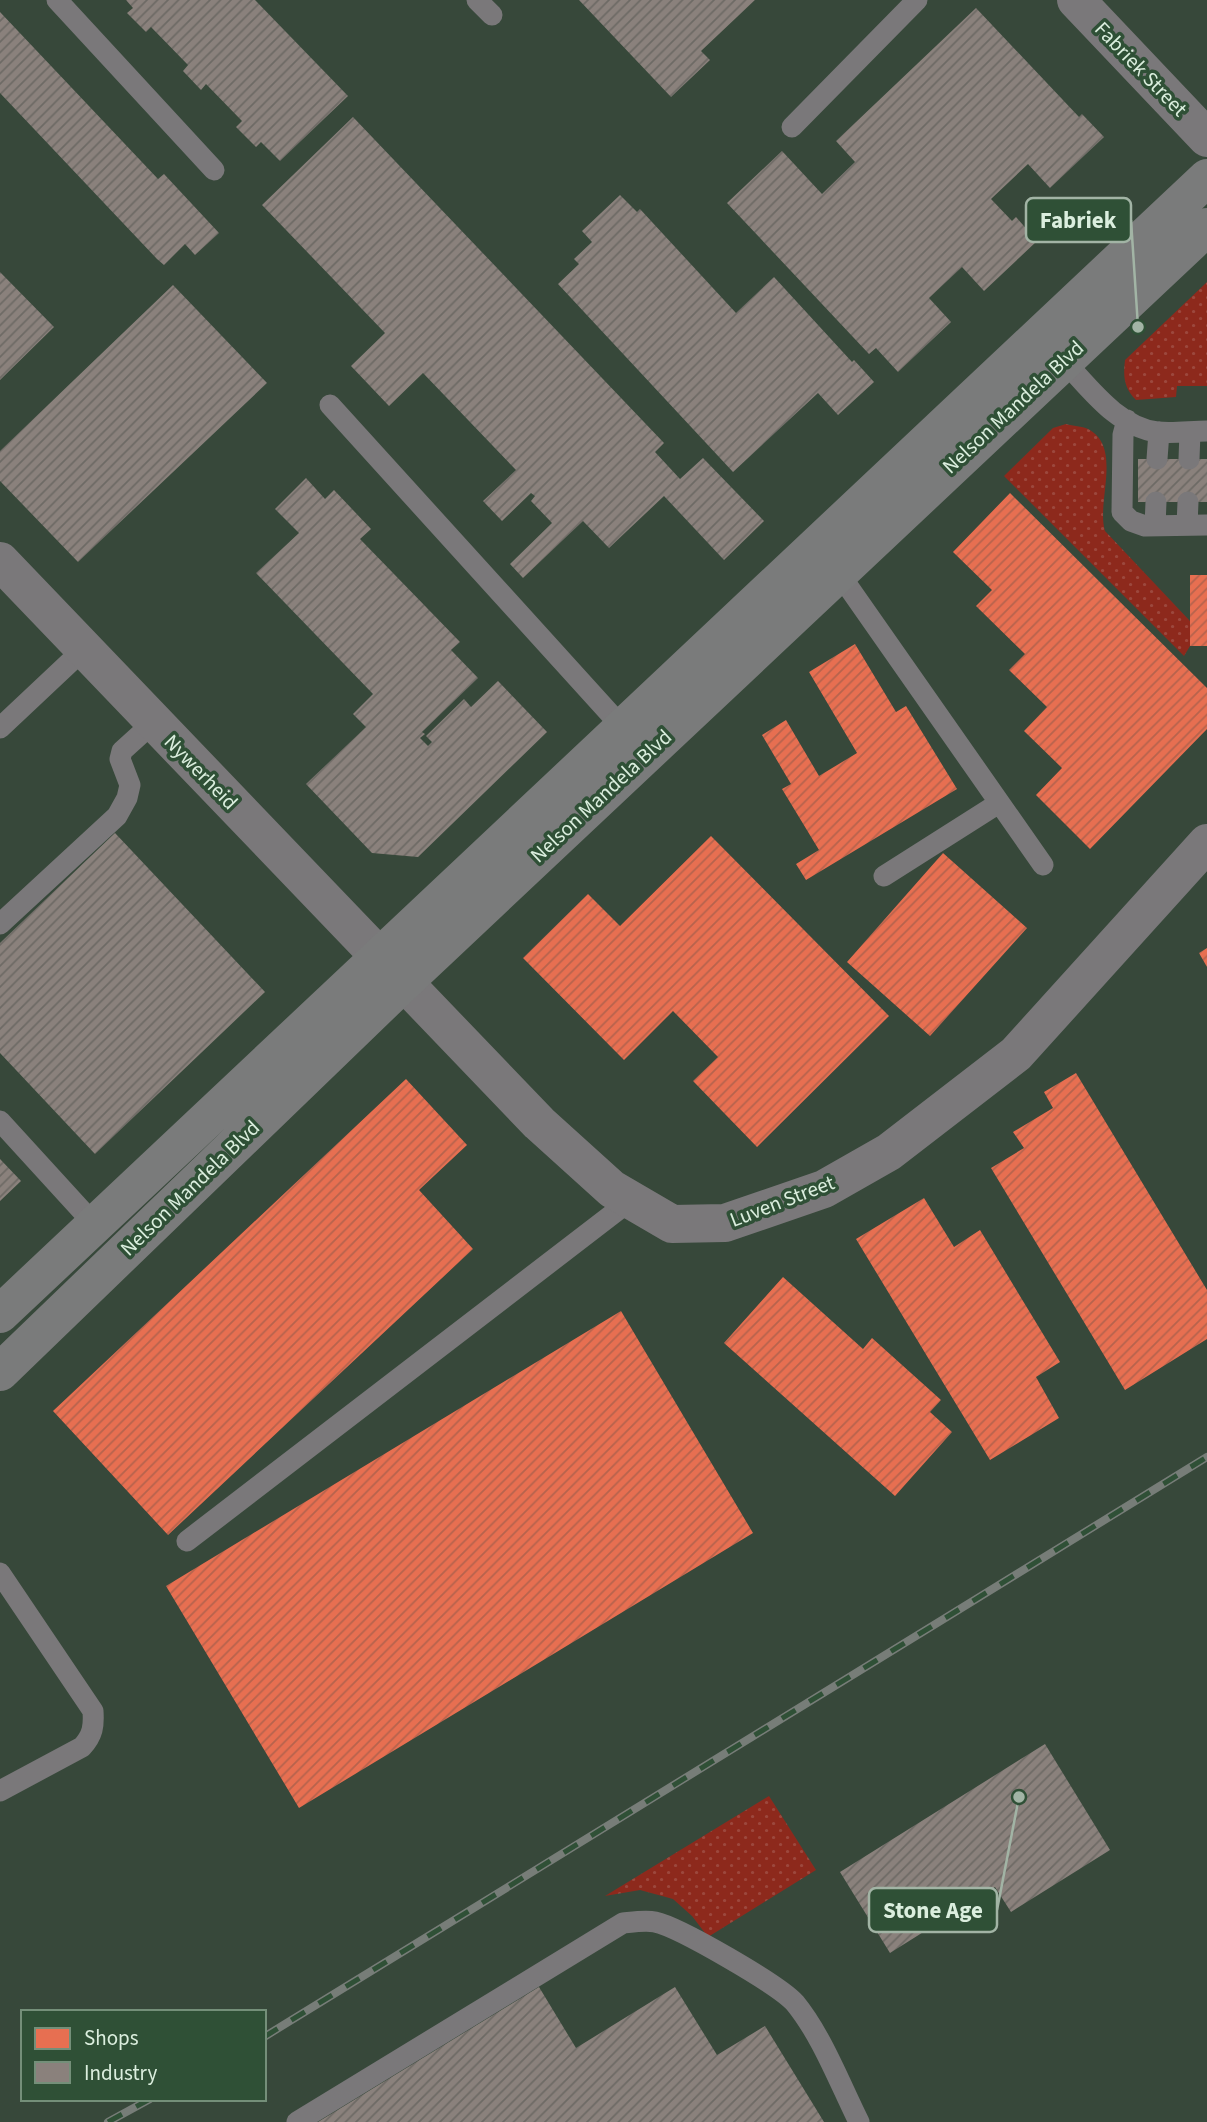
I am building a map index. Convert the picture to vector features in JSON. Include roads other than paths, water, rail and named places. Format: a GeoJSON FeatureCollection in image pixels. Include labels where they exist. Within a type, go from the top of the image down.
{"type":"FeatureCollection","features":[{"type":"Feature","properties":{"kind":"street","name":"Fabriek Street"},"geometry":{"type":"LineString","coordinates":[[1076,0],[1207,138]]}},
{"type":"Feature","properties":{"kind":"street","name":"Nelson Mandela Blvd"},"geometry":{"type":"LineString","coordinates":[[0,1372],[623,728],[1207,178]]}},
{"type":"Feature","properties":{"kind":"street","name":"Nelson Mandela Blvd"},"geometry":{"type":"LineString","coordinates":[[0,1314],[95,1225],[391,970],[838,572],[1207,227]]}},
{"type":"Feature","properties":{"kind":"street","name":"Nywerheid"},"geometry":{"type":"LineString","coordinates":[[0,561],[391,970]]}},
{"type":"Feature","properties":{"kind":"street","name":"Luven Street"},"geometry":{"type":"LineString","coordinates":[[391,970],[539,1123],[612,1189],[672,1224],[725,1223],[824,1189],[889,1152],[1016,1054],[1207,843]]}},
{"type":"Feature","properties":{"kind":"lane"},"geometry":{"type":"LineString","coordinates":[[58,0],[214,170]]}},
{"type":"Feature","properties":{"kind":"lane"},"geometry":{"type":"LineString","coordinates":[[477,0],[492,15]]}},
{"type":"Feature","properties":{"kind":"lane"},"geometry":{"type":"LineString","coordinates":[[792,127],[917,0]]}},
{"type":"Feature","properties":{"kind":"lane"},"geometry":{"type":"LineString","coordinates":[[1063,360],[1115,414],[1139,427],[1159,432],[1198,431],[1189,459]]}},
{"type":"Feature","properties":{"kind":"lane"},"geometry":{"type":"LineString","coordinates":[[330,405],[623,728]]}},
{"type":"Feature","properties":{"kind":"lane"},"geometry":{"type":"LineString","coordinates":[[1127,420],[1123,435],[1122,512],[1131,521],[1145,526],[1197,525],[1188,502]]}},
{"type":"Feature","properties":{"kind":"lane"},"geometry":{"type":"LineString","coordinates":[[1157,459],[1159,432]]}},
{"type":"Feature","properties":{"kind":"lane"},"geometry":{"type":"LineString","coordinates":[[1155,526],[1156,502]]}},
{"type":"Feature","properties":{"kind":"lane"},"geometry":{"type":"LineString","coordinates":[[838,572],[1043,865]]}},
{"type":"Feature","properties":{"kind":"lane"},"geometry":{"type":"LineString","coordinates":[[0,728],[84,649]]}},
{"type":"Feature","properties":{"kind":"lane"},"geometry":{"type":"LineString","coordinates":[[0,924],[117,816],[127,798],[130,785],[120,759],[122,751],[154,722]]}},
{"type":"Feature","properties":{"kind":"lane"},"geometry":{"type":"LineString","coordinates":[[884,876],[999,803]]}},
{"type":"Feature","properties":{"kind":"lane"},"geometry":{"type":"LineString","coordinates":[[0,1122],[95,1225]]}},
{"type":"Feature","properties":{"kind":"lane"},"geometry":{"type":"LineString","coordinates":[[187,1541],[631,1200]]}},
{"type":"Feature","properties":{"kind":"lane"},"geometry":{"type":"LineString","coordinates":[[0,1573],[93,1710],[94,1722],[90,1738],[82,1747],[0,1791]]}},
{"type":"Feature","properties":{"kind":"lane"},"geometry":{"type":"LineString","coordinates":[[296,2122],[623,1923],[654,1922],[684,1935],[769,1983],[793,2002],[811,2026],[859,2122]]}},
{"type":"Feature","properties":{"kind":"railway"},"geometry":{"type":"LineString","coordinates":[[266,2036],[1207,1457]]}},
{"type":"Feature","properties":{"kind":"railway"},"geometry":{"type":"LineString","coordinates":[[108,2122],[146,2101]]}},
{"type":"Feature","properties":{"kind":"place","name":"Fabriek"},"geometry":{"type":"Point","coordinates":[1138,327]}},
{"type":"Feature","properties":{"kind":"place","name":"Stone Age"},"geometry":{"type":"Point","coordinates":[1019,1797]}}]}
